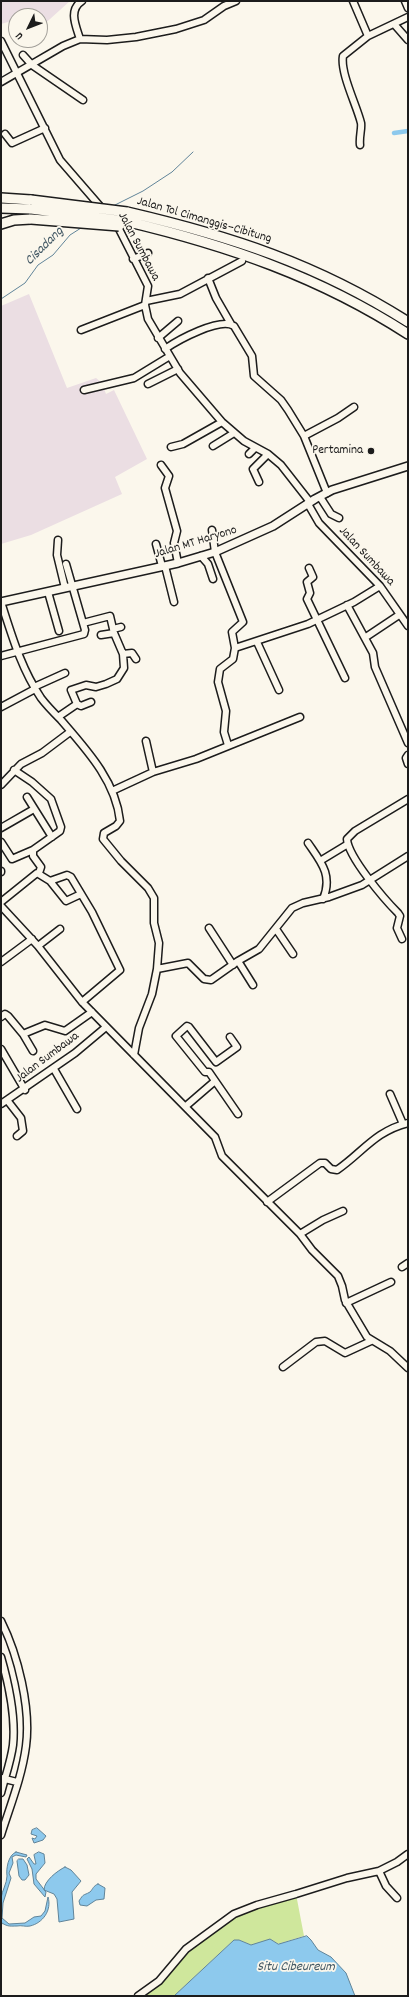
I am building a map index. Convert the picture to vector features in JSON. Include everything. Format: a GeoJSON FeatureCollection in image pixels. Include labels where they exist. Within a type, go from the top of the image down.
{"type":"FeatureCollection","features":[{"type":"Feature","properties":{"kind":"highway","name":"Jalan Tol Cimanggis–Cibitung"},"geometry":{"type":"LineString","coordinates":[[1,198],[31,200],[125,220],[181,234],[263,260],[322,286],[387,320],[408,334]]}},
{"type":"Feature","properties":{"kind":"highway","name":"Jalan Tol Cimanggis–Cibitung"},"geometry":{"type":"LineString","coordinates":[[1,208],[31,214],[180,224],[267,251],[323,275],[408,322]]}},
{"type":"Feature","properties":{"kind":"highway"},"geometry":{"type":"LineString","coordinates":[[1,224],[31,214]]}},
{"type":"Feature","properties":{"kind":"main road","name":"Jalan MT Haryono"},"geometry":{"type":"LineString","coordinates":[[1,602],[178,563],[215,552],[237,544],[273,526],[327,493],[408,466]]}},
{"type":"Feature","properties":{"kind":"street"},"geometry":{"type":"LineString","coordinates":[[80,39],[74,12],[75,7],[82,1]]}},
{"type":"Feature","properties":{"kind":"street"},"geometry":{"type":"LineString","coordinates":[[1,82],[63,46],[80,39],[107,40],[136,37],[169,30],[204,20],[224,6],[236,1]]}},
{"type":"Feature","properties":{"kind":"street"},"geometry":{"type":"LineString","coordinates":[[353,1],[368,36]]}},
{"type":"Feature","properties":{"kind":"street"},"geometry":{"type":"LineString","coordinates":[[406,1],[408,8]]}},
{"type":"Feature","properties":{"kind":"street"},"geometry":{"type":"LineString","coordinates":[[360,144],[359,136],[361,123],[348,83],[342,58],[368,36],[408,17]]}},
{"type":"Feature","properties":{"kind":"street"},"geometry":{"type":"LineString","coordinates":[[394,24],[408,40]]}},
{"type":"Feature","properties":{"kind":"street","name":"Jalan Sumbawa"},"geometry":{"type":"LineString","coordinates":[[1,40],[60,160],[116,224],[148,286],[146,303],[148,319],[158,338],[178,369],[222,422],[234,433],[255,448],[268,454],[283,467],[309,503],[319,523],[380,586],[408,626]]}},
{"type":"Feature","properties":{"kind":"street"},"geometry":{"type":"LineString","coordinates":[[23,55],[32,65],[83,100]]}},
{"type":"Feature","properties":{"kind":"street"},"geometry":{"type":"LineString","coordinates":[[5,134],[12,143],[45,128]]}},
{"type":"Feature","properties":{"kind":"street"},"geometry":{"type":"LineString","coordinates":[[133,259],[148,253]]}},
{"type":"Feature","properties":{"kind":"street"},"geometry":{"type":"LineString","coordinates":[[80,330],[146,303],[180,294],[242,261]]}},
{"type":"Feature","properties":{"kind":"street"},"geometry":{"type":"LineString","coordinates":[[208,278],[216,298],[231,324],[237,329],[252,356],[253,370],[257,380],[282,401],[304,436],[327,493]]}},
{"type":"Feature","properties":{"kind":"street"},"geometry":{"type":"LineString","coordinates":[[158,338],[178,321]]}},
{"type":"Feature","properties":{"kind":"street"},"geometry":{"type":"LineString","coordinates":[[165,349],[188,335],[212,327],[231,324]]}},
{"type":"Feature","properties":{"kind":"street"},"geometry":{"type":"LineString","coordinates":[[84,390],[134,378],[170,356]]}},
{"type":"Feature","properties":{"kind":"street"},"geometry":{"type":"LineString","coordinates":[[148,384],[178,369]]}},
{"type":"Feature","properties":{"kind":"street"},"geometry":{"type":"LineString","coordinates":[[304,436],[338,418],[354,407]]}},
{"type":"Feature","properties":{"kind":"street"},"geometry":{"type":"LineString","coordinates":[[171,447],[183,444],[222,422]]}},
{"type":"Feature","properties":{"kind":"street"},"geometry":{"type":"LineString","coordinates":[[213,446],[234,433]]}},
{"type":"Feature","properties":{"kind":"street"},"geometry":{"type":"LineString","coordinates":[[249,454],[255,448]]}},
{"type":"Feature","properties":{"kind":"street"},"geometry":{"type":"LineString","coordinates":[[259,482],[253,469],[268,454]]}},
{"type":"Feature","properties":{"kind":"street"},"geometry":{"type":"LineString","coordinates":[[161,465],[169,475],[165,488],[177,531],[174,543],[178,563]]}},
{"type":"Feature","properties":{"kind":"street"},"geometry":{"type":"LineString","coordinates":[[320,497],[331,514],[339,518]]}},
{"type":"Feature","properties":{"kind":"street"},"geometry":{"type":"LineString","coordinates":[[212,530],[215,552],[243,622],[232,632],[235,648],[233,659],[220,669],[218,677],[226,711],[224,732],[228,745]]}},
{"type":"Feature","properties":{"kind":"street"},"geometry":{"type":"LineString","coordinates":[[1,656],[16,650],[82,635],[85,630],[57,555],[58,540]]}},
{"type":"Feature","properties":{"kind":"street"},"geometry":{"type":"LineString","coordinates":[[156,544],[174,602]]}},
{"type":"Feature","properties":{"kind":"street"},"geometry":{"type":"LineString","coordinates":[[202,556],[208,564],[213,579]]}},
{"type":"Feature","properties":{"kind":"street"},"geometry":{"type":"LineString","coordinates":[[66,564],[68,587]]}},
{"type":"Feature","properties":{"kind":"street"},"geometry":{"type":"LineString","coordinates":[[309,568],[313,577],[307,582],[310,593],[307,599],[345,678]]}},
{"type":"Feature","properties":{"kind":"street"},"geometry":{"type":"LineString","coordinates":[[235,648],[257,642],[317,620],[348,605],[380,586]]}},
{"type":"Feature","properties":{"kind":"street"},"geometry":{"type":"LineString","coordinates":[[48,592],[59,631]]}},
{"type":"Feature","properties":{"kind":"street"},"geometry":{"type":"LineString","coordinates":[[1,602],[16,650],[34,688],[47,706],[58,717],[106,775],[120,821],[116,826],[104,833],[103,839],[153,895],[154,923],[159,942],[157,968],[152,994],[139,1028],[134,1055]]}},
{"type":"Feature","properties":{"kind":"street"},"geometry":{"type":"LineString","coordinates":[[348,605],[373,653],[375,666],[408,743]]}},
{"type":"Feature","properties":{"kind":"street"},"geometry":{"type":"LineString","coordinates":[[366,637],[399,615]]}},
{"type":"Feature","properties":{"kind":"street"},"geometry":{"type":"LineString","coordinates":[[77,704],[71,690],[86,685],[96,687],[101,684],[106,684],[119,678],[124,668],[123,654],[113,631],[110,616],[83,623]]}},
{"type":"Feature","properties":{"kind":"street"},"geometry":{"type":"LineString","coordinates":[[101,635],[121,627]]}},
{"type":"Feature","properties":{"kind":"street"},"geometry":{"type":"LineString","coordinates":[[257,642],[278,690]]}},
{"type":"Feature","properties":{"kind":"street"},"geometry":{"type":"LineString","coordinates":[[123,654],[132,653],[136,659]]}},
{"type":"Feature","properties":{"kind":"street"},"geometry":{"type":"LineString","coordinates":[[1,707],[34,688],[65,673]]}},
{"type":"Feature","properties":{"kind":"street"},"geometry":{"type":"LineString","coordinates":[[58,717],[77,704],[81,706],[91,702]]}},
{"type":"Feature","properties":{"kind":"street"},"geometry":{"type":"LineString","coordinates":[[112,791],[153,772],[196,759],[300,717]]}},
{"type":"Feature","properties":{"kind":"street"},"geometry":{"type":"LineString","coordinates":[[1,785],[21,764],[42,753],[70,732]]}},
{"type":"Feature","properties":{"kind":"street"},"geometry":{"type":"LineString","coordinates":[[146,741],[153,772]]}},
{"type":"Feature","properties":{"kind":"street"},"geometry":{"type":"LineString","coordinates":[[408,755],[406,758],[408,764]]}},
{"type":"Feature","properties":{"kind":"street"},"geometry":{"type":"LineString","coordinates":[[1,842],[12,858],[33,850],[60,831],[61,827],[53,801],[32,782],[14,770]]}},
{"type":"Feature","properties":{"kind":"street"},"geometry":{"type":"LineString","coordinates":[[27,797],[52,836]]}},
{"type":"Feature","properties":{"kind":"street"},"geometry":{"type":"LineString","coordinates":[[402,939],[397,928],[400,916],[370,880],[348,844],[347,839],[353,833],[408,799]]}},
{"type":"Feature","properties":{"kind":"street"},"geometry":{"type":"LineString","coordinates":[[1,828],[34,809]]}},
{"type":"Feature","properties":{"kind":"street"},"geometry":{"type":"LineString","coordinates":[[308,843],[320,861],[328,879],[323,899]]}},
{"type":"Feature","properties":{"kind":"street"},"geometry":{"type":"LineString","coordinates":[[320,861],[348,844]]}},
{"type":"Feature","properties":{"kind":"street"},"geometry":{"type":"LineString","coordinates":[[33,850],[33,856],[41,868],[39,873]]}},
{"type":"Feature","properties":{"kind":"street"},"geometry":{"type":"LineString","coordinates":[[157,968],[188,963],[204,979],[209,981],[259,949],[292,908],[356,887],[408,856]]}},
{"type":"Feature","properties":{"kind":"street"},"geometry":{"type":"LineString","coordinates":[[39,873],[50,881],[66,901],[81,894]]}},
{"type":"Feature","properties":{"kind":"street"},"geometry":{"type":"LineString","coordinates":[[39,873],[32,876],[1,906],[38,946],[82,1002],[217,1138],[219,1151],[222,1156],[300,1234],[312,1250],[340,1279],[343,1297],[371,1341],[386,1349],[408,1368]]}},
{"type":"Feature","properties":{"kind":"street"},"geometry":{"type":"LineString","coordinates":[[50,881],[68,875],[81,894],[120,970],[82,1002]]}},
{"type":"Feature","properties":{"kind":"street"},"geometry":{"type":"LineString","coordinates":[[209,928],[253,985]]}},
{"type":"Feature","properties":{"kind":"street"},"geometry":{"type":"LineString","coordinates":[[38,946],[60,929]]}},
{"type":"Feature","properties":{"kind":"street"},"geometry":{"type":"LineString","coordinates":[[276,929],[293,954]]}},
{"type":"Feature","properties":{"kind":"street"},"geometry":{"type":"LineString","coordinates":[[1,962],[32,939]]}},
{"type":"Feature","properties":{"kind":"street"},"geometry":{"type":"LineString","coordinates":[[23,1034],[45,1025],[64,1031],[92,1012]]}},
{"type":"Feature","properties":{"kind":"street"},"geometry":{"type":"LineString","coordinates":[[1,1017],[5,1014],[8,1016],[23,1034],[33,1051]]}},
{"type":"Feature","properties":{"kind":"street"},"geometry":{"type":"LineString","coordinates":[[216,1062],[189,1027],[187,1026],[177,1034],[177,1037],[205,1072],[209,1072],[238,1114]]}},
{"type":"Feature","properties":{"kind":"street","name":"Jalan Sumbawa"},"geometry":{"type":"LineString","coordinates":[[1,1104],[25,1090],[54,1069],[106,1027]]}},
{"type":"Feature","properties":{"kind":"street"},"geometry":{"type":"LineString","coordinates":[[209,1072],[209,1068],[237,1047],[230,1037]]}},
{"type":"Feature","properties":{"kind":"street"},"geometry":{"type":"LineString","coordinates":[[1,1049],[25,1090]]}},
{"type":"Feature","properties":{"kind":"street"},"geometry":{"type":"LineString","coordinates":[[54,1069],[76,1109]]}},
{"type":"Feature","properties":{"kind":"street"},"geometry":{"type":"LineString","coordinates":[[186,1106],[215,1081]]}},
{"type":"Feature","properties":{"kind":"street"},"geometry":{"type":"LineString","coordinates":[[267,1202],[320,1163],[324,1162],[331,1169],[337,1170],[373,1139],[406,1124],[390,1094]]}},
{"type":"Feature","properties":{"kind":"street"},"geometry":{"type":"LineString","coordinates":[[7,1100],[23,1123],[23,1131],[17,1136]]}},
{"type":"Feature","properties":{"kind":"street"},"geometry":{"type":"LineString","coordinates":[[300,1234],[343,1211]]}},
{"type":"Feature","properties":{"kind":"street"},"geometry":{"type":"LineString","coordinates":[[402,1267],[408,1263]]}},
{"type":"Feature","properties":{"kind":"street"},"geometry":{"type":"LineString","coordinates":[[346,1303],[392,1282]]}},
{"type":"Feature","properties":{"kind":"street"},"geometry":{"type":"LineString","coordinates":[[283,1367],[316,1342],[325,1341],[344,1354],[371,1341]]}},
{"type":"Feature","properties":{"kind":"street"},"geometry":{"type":"LineString","coordinates":[[1,1621],[14,1651],[25,1711],[26,1746],[1,1835]]}},
{"type":"Feature","properties":{"kind":"street"},"geometry":{"type":"LineString","coordinates":[[1,1657],[9,1691],[13,1730],[10,1762],[2,1779],[1,1793]]}},
{"type":"Feature","properties":{"kind":"street"},"geometry":{"type":"LineString","coordinates":[[2,1779],[17,1782]]}},
{"type":"Feature","properties":{"kind":"street"},"geometry":{"type":"LineString","coordinates":[[138,1996],[159,1981],[190,1946],[234,1914],[257,1905],[347,1878],[379,1871],[397,1862],[408,1854]]}},
{"type":"Feature","properties":{"kind":"street"},"geometry":{"type":"LineString","coordinates":[[379,1871],[386,1886],[397,1898]]}},
{"type":"Feature","properties":{"kind":"shaded area"},"geometry":{"type":"Polygon","coordinates":[[[1,1],[70,1],[48,21],[48,8],[8,8],[8,22],[1,24],[1,1]]]}},
{"type":"Feature","properties":{"kind":"shaded area"},"geometry":{"type":"Polygon","coordinates":[[[29,294],[67,388],[96,378],[102,383],[106,394],[114,390],[147,459],[115,477],[122,494],[31,535],[1,544],[1,306],[29,294]]]}},
{"type":"Feature","properties":{"kind":"green space"},"geometry":{"type":"Polygon","coordinates":[[[296,1894],[304,1936],[278,1944],[272,1940],[251,1945],[239,1940],[234,1940],[174,1996],[138,1996],[148,1990],[186,1949],[234,1914],[296,1894]]]}},
{"type":"Feature","properties":{"kind":"water"},"geometry":{"type":"Polygon","coordinates":[[[37,1828],[46,1836],[43,1840],[34,1843],[32,1838],[35,1839],[37,1836],[31,1834],[32,1830],[37,1828]]]}},
{"type":"Feature","properties":{"kind":"water"},"geometry":{"type":"Polygon","coordinates":[[[16,1852],[27,1855],[26,1857],[16,1855],[12,1857],[13,1863],[9,1873],[11,1878],[3,1903],[2,1918],[9,1924],[25,1923],[34,1917],[41,1916],[45,1911],[48,1897],[49,1907],[42,1919],[35,1924],[28,1926],[11,1926],[2,1923],[1,1927],[1,1898],[7,1879],[7,1866],[9,1859],[16,1852]]]}},
{"type":"Feature","properties":{"kind":"water"},"geometry":{"type":"Polygon","coordinates":[[[39,1852],[44,1854],[45,1863],[36,1874],[36,1879],[46,1892],[45,1897],[34,1884],[32,1869],[27,1859],[29,1857],[34,1864],[36,1864],[34,1855],[39,1852]]]}},
{"type":"Feature","properties":{"kind":"water"},"geometry":{"type":"Polygon","coordinates":[[[19,1859],[23,1859],[27,1865],[29,1875],[25,1880],[22,1880],[19,1876],[17,1861],[19,1859]]]}},
{"type":"Feature","properties":{"kind":"water"},"geometry":{"type":"Polygon","coordinates":[[[65,1867],[71,1870],[81,1881],[72,1892],[74,1919],[59,1922],[57,1899],[54,1894],[44,1890],[46,1883],[65,1867]]]}},
{"type":"Feature","properties":{"kind":"water"},"geometry":{"type":"Polygon","coordinates":[[[98,1884],[105,1888],[104,1899],[96,1900],[87,1906],[80,1905],[79,1901],[82,1897],[98,1884]]]}},
{"type":"Feature","properties":{"kind":"water","name":"Situ Cibeureum"},"geometry":{"type":"Polygon","coordinates":[[[307,1936],[318,1950],[331,1957],[346,1973],[355,1996],[174,1996],[234,1940],[239,1940],[251,1945],[270,1939],[278,1944],[307,1936]]]}},
{"type":"Feature","properties":{"kind":"waterway"},"geometry":{"type":"LineString","coordinates":[[394,133],[408,131]]}},
{"type":"Feature","properties":{"kind":"waterway","name":"Cisadang"},"geometry":{"type":"LineString","coordinates":[[113,206],[143,191],[172,172],[193,152]]}},
{"type":"Feature","properties":{"kind":"waterway","name":"Cisadang"},"geometry":{"type":"LineString","coordinates":[[1,299],[25,283],[38,265],[53,255],[70,235],[81,228]]}},
{"type":"Feature","properties":{"kind":"place","name":"Pertamina"},"geometry":{"type":"Point","coordinates":[371,451]}}]}
